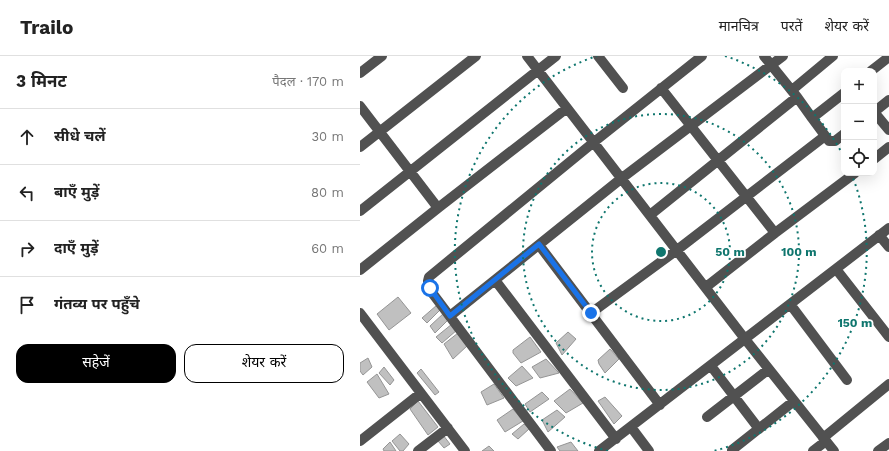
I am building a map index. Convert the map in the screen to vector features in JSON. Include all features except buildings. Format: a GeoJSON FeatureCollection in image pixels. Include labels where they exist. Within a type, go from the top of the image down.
{"type":"FeatureCollection","features":[{"type":"Feature","properties":{"kind":"street"},"geometry":{"type":"LineString","coordinates":[[360,73],[382,56]]}},
{"type":"Feature","properties":{"kind":"street"},"geometry":{"type":"LineString","coordinates":[[360,147],[476,56]]}},
{"type":"Feature","properties":{"kind":"street"},"geometry":{"type":"LineString","coordinates":[[527,56],[745,339],[834,451]]}},
{"type":"Feature","properties":{"kind":"street"},"geometry":{"type":"LineString","coordinates":[[360,211],[556,56]]}},
{"type":"Feature","properties":{"kind":"street"},"geometry":{"type":"LineString","coordinates":[[598,56],[623,88]]}},
{"type":"Feature","properties":{"kind":"street"},"geometry":{"type":"LineString","coordinates":[[552,451],[450,316],[430,288],[428,281],[431,274],[702,56]]}},
{"type":"Feature","properties":{"kind":"street"},"geometry":{"type":"LineString","coordinates":[[764,56],[795,94],[825,136],[829,140],[834,141],[841,136]]}},
{"type":"Feature","properties":{"kind":"street"},"geometry":{"type":"LineString","coordinates":[[450,316],[622,178],[783,56]]}},
{"type":"Feature","properties":{"kind":"street"},"geometry":{"type":"LineString","coordinates":[[650,215],[718,161],[795,94],[833,56]]}},
{"type":"Feature","properties":{"kind":"street"},"geometry":{"type":"LineString","coordinates":[[875,68],[889,57]]}},
{"type":"Feature","properties":{"kind":"street"},"geometry":{"type":"LineString","coordinates":[[661,88],[775,233]]}},
{"type":"Feature","properties":{"kind":"street"},"geometry":{"type":"LineString","coordinates":[[812,118],[841,95]]}},
{"type":"Feature","properties":{"kind":"street"},"geometry":{"type":"LineString","coordinates":[[877,110],[889,100]]}},
{"type":"Feature","properties":{"kind":"street"},"geometry":{"type":"LineString","coordinates":[[360,106],[438,208]]}},
{"type":"Feature","properties":{"kind":"street"},"geometry":{"type":"LineString","coordinates":[[360,270],[568,108]]}},
{"type":"Feature","properties":{"kind":"street"},"geometry":{"type":"LineString","coordinates":[[877,116],[889,130]]}},
{"type":"Feature","properties":{"kind":"street"},"geometry":{"type":"LineString","coordinates":[[591,313],[677,250],[825,136]]}},
{"type":"Feature","properties":{"kind":"street"},"geometry":{"type":"LineString","coordinates":[[877,157],[889,147]]}},
{"type":"Feature","properties":{"kind":"street"},"geometry":{"type":"LineString","coordinates":[[706,287],[851,176]]}},
{"type":"Feature","properties":{"kind":"street"},"geometry":{"type":"LineString","coordinates":[[599,451],[889,228]]}},
{"type":"Feature","properties":{"kind":"street"},"geometry":{"type":"LineString","coordinates":[[879,235],[889,246]]}},
{"type":"Feature","properties":{"kind":"street"},"geometry":{"type":"LineString","coordinates":[[539,244],[660,405]]}},
{"type":"Feature","properties":{"kind":"street"},"geometry":{"type":"LineString","coordinates":[[836,269],[889,337]]}},
{"type":"Feature","properties":{"kind":"street"},"geometry":{"type":"LineString","coordinates":[[495,280],[616,439]]}},
{"type":"Feature","properties":{"kind":"street"},"geometry":{"type":"LineString","coordinates":[[790,304],[846,380]]}},
{"type":"Feature","properties":{"kind":"street"},"geometry":{"type":"LineString","coordinates":[[360,313],[465,451]]}},
{"type":"Feature","properties":{"kind":"street"},"geometry":{"type":"LineString","coordinates":[[711,366],[759,428]]}},
{"type":"Feature","properties":{"kind":"street"},"geometry":{"type":"LineString","coordinates":[[707,417],[769,369]]}},
{"type":"Feature","properties":{"kind":"street"},"geometry":{"type":"LineString","coordinates":[[813,451],[889,384]]}},
{"type":"Feature","properties":{"kind":"street"},"geometry":{"type":"LineString","coordinates":[[360,441],[421,393]]}},
{"type":"Feature","properties":{"kind":"street"},"geometry":{"type":"LineString","coordinates":[[732,450],[794,401]]}},
{"type":"Feature","properties":{"kind":"street"},"geometry":{"type":"LineString","coordinates":[[631,427],[649,451]]}},
{"type":"Feature","properties":{"kind":"street"},"geometry":{"type":"LineString","coordinates":[[418,451],[448,428]]}},
{"type":"Feature","properties":{"kind":"street"},"geometry":{"type":"LineString","coordinates":[[878,451],[889,442]]}},
{"type":"Feature","properties":{"kind":"route"},"geometry":{"type":"LineString","coordinates":[[430,288],[450,316],[539,244],[591,313]]}}]}
